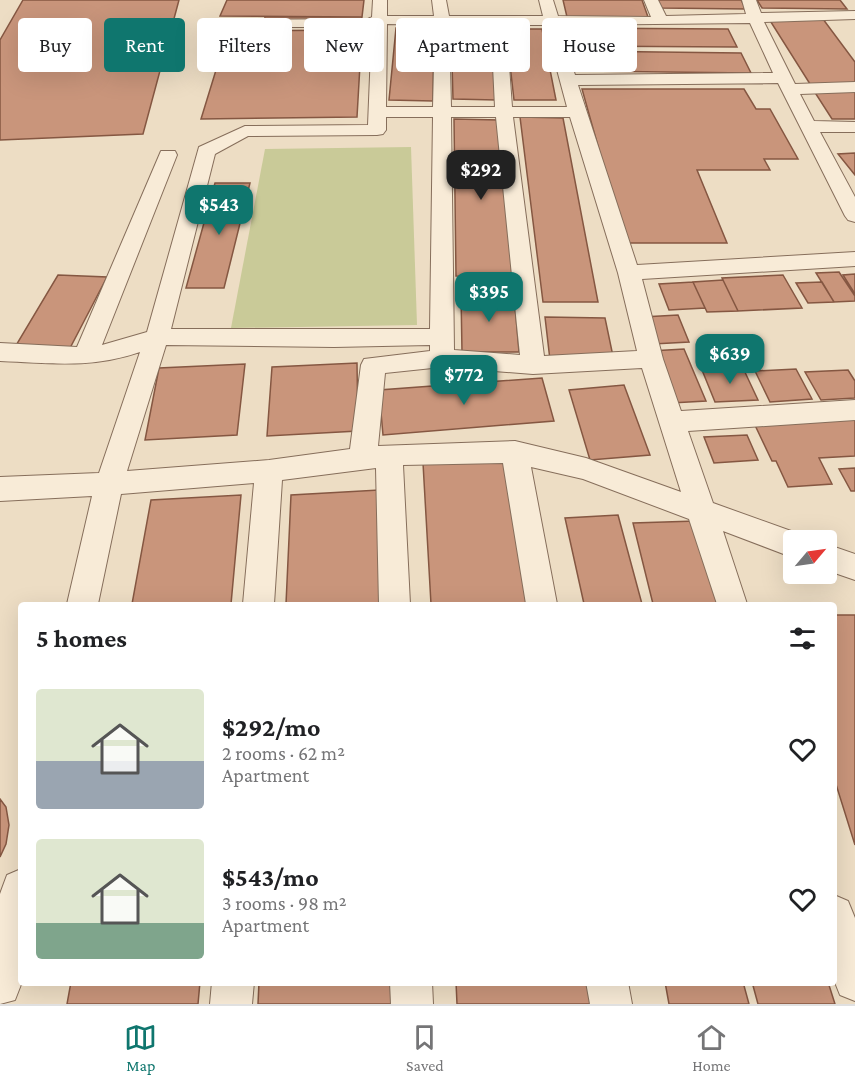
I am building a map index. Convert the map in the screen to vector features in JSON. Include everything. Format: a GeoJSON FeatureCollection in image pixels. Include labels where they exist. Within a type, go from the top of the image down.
{"type":"FeatureCollection","features":[{"type":"Feature","properties":{"kind":"street"},"geometry":{"type":"LineString","coordinates":[[379,18],[380,0],[392,0]]}},
{"type":"Feature","properties":{"kind":"street"},"geometry":{"type":"LineString","coordinates":[[439,0],[442,18]]}},
{"type":"Feature","properties":{"kind":"street"},"geometry":{"type":"LineString","coordinates":[[651,0],[661,21]]}},
{"type":"Feature","properties":{"kind":"street"},"geometry":{"type":"LineString","coordinates":[[749,0],[755,18],[855,216]]}},
{"type":"Feature","properties":{"kind":"street"},"geometry":{"type":"LineString","coordinates":[[847,0],[855,10]]}},
{"type":"Feature","properties":{"kind":"street"},"geometry":{"type":"LineString","coordinates":[[428,1],[450,1]]}},
{"type":"Feature","properties":{"kind":"street"},"geometry":{"type":"LineString","coordinates":[[545,5],[629,273],[651,359],[731,602]]}},
{"type":"Feature","properties":{"kind":"street"},"geometry":{"type":"LineString","coordinates":[[504,18],[545,5],[661,21],[855,15]]}},
{"type":"Feature","properties":{"kind":"street"},"geometry":{"type":"LineString","coordinates":[[83,602],[109,484],[157,337],[206,151],[245,131],[377,130],[378,72]]}},
{"type":"Feature","properties":{"kind":"street"},"geometry":{"type":"LineString","coordinates":[[441,72],[442,348]]}},
{"type":"Feature","properties":{"kind":"street"},"geometry":{"type":"LineString","coordinates":[[501,72],[533,365]]}},
{"type":"Feature","properties":{"kind":"street"},"geometry":{"type":"LineString","coordinates":[[568,80],[787,83],[855,87]]}},
{"type":"Feature","properties":{"kind":"street"},"geometry":{"type":"LineString","coordinates":[[377,112],[577,112]]}},
{"type":"Feature","properties":{"kind":"street"},"geometry":{"type":"LineString","coordinates":[[809,126],[855,127]]}},
{"type":"Feature","properties":{"kind":"street"},"geometry":{"type":"LineString","coordinates":[[85,356],[168,155]]}},
{"type":"Feature","properties":{"kind":"street"},"geometry":{"type":"LineString","coordinates":[[629,273],[855,259]]}},
{"type":"Feature","properties":{"kind":"street"},"geometry":{"type":"LineString","coordinates":[[0,352],[85,356],[116,351],[157,337],[334,339],[442,348],[533,365],[651,359]]}},
{"type":"Feature","properties":{"kind":"street"},"geometry":{"type":"LineString","coordinates":[[395,602],[376,456],[373,366],[442,348]]}},
{"type":"Feature","properties":{"kind":"street"},"geometry":{"type":"LineString","coordinates":[[672,422],[855,410]]}},
{"type":"Feature","properties":{"kind":"street"},"geometry":{"type":"LineString","coordinates":[[0,489],[109,484],[269,471],[376,456],[515,452],[586,469],[783,541]]}},
{"type":"Feature","properties":{"kind":"street"},"geometry":{"type":"LineString","coordinates":[[515,452],[542,602]]}},
{"type":"Feature","properties":{"kind":"street"},"geometry":{"type":"LineString","coordinates":[[259,602],[269,471]]}},
{"type":"Feature","properties":{"kind":"street"},"geometry":{"type":"LineString","coordinates":[[837,561],[855,567]]}},
{"type":"Feature","properties":{"kind":"street"},"geometry":{"type":"LineString","coordinates":[[0,986],[18,903]]}},
{"type":"Feature","properties":{"kind":"street"},"geometry":{"type":"LineString","coordinates":[[837,924],[855,980]]}},
{"type":"Feature","properties":{"kind":"street"},"geometry":{"type":"LineString","coordinates":[[231,1004],[233,986]]}},
{"type":"Feature","properties":{"kind":"street"},"geometry":{"type":"LineString","coordinates":[[411,986],[411,1004]]}},
{"type":"Feature","properties":{"kind":"street"},"geometry":{"type":"LineString","coordinates":[[608,986],[610,1004]]}},
{"type":"Feature","properties":{"kind":"green space"},"geometry":{"type":"Polygon","coordinates":[[[411,147],[417,325],[231,328],[265,149],[411,147]]]}},
{"type":"Feature","properties":{"kind":"building"},"geometry":{"type":"Polygon","coordinates":[[[23,0],[179,0],[174,18],[104,18],[104,72],[160,72],[143,134],[0,140],[0,40],[23,0]]]}},
{"type":"Feature","properties":{"kind":"building"},"geometry":{"type":"Polygon","coordinates":[[[227,0],[364,0],[362,17],[220,16],[227,0]]]}},
{"type":"Feature","properties":{"kind":"building"},"geometry":{"type":"Polygon","coordinates":[[[563,0],[642,0],[648,17],[567,17],[563,0]]]}},
{"type":"Feature","properties":{"kind":"building"},"geometry":{"type":"Polygon","coordinates":[[[656,0],[741,0],[746,9],[660,8],[656,0]]]}},
{"type":"Feature","properties":{"kind":"building"},"geometry":{"type":"Polygon","coordinates":[[[757,0],[840,0],[847,9],[762,8],[757,0]]]}},
{"type":"Feature","properties":{"kind":"building"},"geometry":{"type":"Polygon","coordinates":[[[362,17],[304,18],[304,21],[292,21],[292,18],[265,18],[362,17]]]}},
{"type":"Feature","properties":{"kind":"building"},"geometry":{"type":"Polygon","coordinates":[[[769,19],[823,19],[855,62],[855,84],[810,84],[769,19]]]}},
{"type":"Feature","properties":{"kind":"building"},"geometry":{"type":"Polygon","coordinates":[[[396,28],[396,72],[433,72],[433,101],[389,100],[396,28]]]}},
{"type":"Feature","properties":{"kind":"building"},"geometry":{"type":"Polygon","coordinates":[[[637,28],[728,29],[737,47],[637,46],[637,28]]]}},
{"type":"Feature","properties":{"kind":"building"},"geometry":{"type":"Polygon","coordinates":[[[530,29],[542,29],[542,72],[550,72],[556,100],[514,100],[511,72],[530,72],[530,29]]]}},
{"type":"Feature","properties":{"kind":"building"},"geometry":{"type":"Polygon","coordinates":[[[304,30],[304,72],[360,72],[357,117],[201,119],[215,72],[292,72],[292,31],[304,30]]]}},
{"type":"Feature","properties":{"kind":"building"},"geometry":{"type":"Polygon","coordinates":[[[637,52],[741,53],[751,73],[637,72],[637,52]]]}},
{"type":"Feature","properties":{"kind":"building"},"geometry":{"type":"Polygon","coordinates":[[[452,72],[494,72],[496,100],[453,99],[452,72]]]}},
{"type":"Feature","properties":{"kind":"building"},"geometry":{"type":"Polygon","coordinates":[[[582,89],[744,89],[756,109],[770,109],[798,159],[764,159],[770,170],[697,170],[727,243],[625,243],[582,89]]]}},
{"type":"Feature","properties":{"kind":"building"},"geometry":{"type":"Polygon","coordinates":[[[814,91],[855,91],[855,119],[832,119],[814,91]]]}},
{"type":"Feature","properties":{"kind":"building"},"geometry":{"type":"Polygon","coordinates":[[[520,117],[563,118],[598,302],[543,302],[520,117]]]}},
{"type":"Feature","properties":{"kind":"building"},"geometry":{"type":"Polygon","coordinates":[[[454,119],[499,120],[513,277],[456,276],[454,119]]]}},
{"type":"Feature","properties":{"kind":"building"},"geometry":{"type":"Polygon","coordinates":[[[855,153],[855,175],[838,154],[855,153]]]}},
{"type":"Feature","properties":{"kind":"building"},"geometry":{"type":"Polygon","coordinates":[[[215,183],[250,183],[224,288],[186,288],[215,183]]]}},
{"type":"Feature","properties":{"kind":"building"},"geometry":{"type":"Polygon","coordinates":[[[839,272],[855,296],[855,301],[834,302],[816,273],[839,272]]]}},
{"type":"Feature","properties":{"kind":"building"},"geometry":{"type":"Polygon","coordinates":[[[855,274],[855,294],[843,275],[855,274]]]}},
{"type":"Feature","properties":{"kind":"building"},"geometry":{"type":"Polygon","coordinates":[[[58,275],[107,277],[69,350],[15,347],[58,275]]]}},
{"type":"Feature","properties":{"kind":"building"},"geometry":{"type":"Polygon","coordinates":[[[783,275],[802,308],[738,311],[722,278],[783,275]]]}},
{"type":"Feature","properties":{"kind":"building"},"geometry":{"type":"Polygon","coordinates":[[[723,280],[738,311],[707,312],[693,282],[723,280]]]}},
{"type":"Feature","properties":{"kind":"building"},"geometry":{"type":"Polygon","coordinates":[[[693,282],[705,308],[669,310],[659,284],[693,282]]]}},
{"type":"Feature","properties":{"kind":"building"},"geometry":{"type":"Polygon","coordinates":[[[822,282],[834,302],[808,303],[796,283],[822,282]]]}},
{"type":"Feature","properties":{"kind":"building"},"geometry":{"type":"Polygon","coordinates":[[[461,293],[514,294],[519,352],[462,352],[461,293]]]}},
{"type":"Feature","properties":{"kind":"building"},"geometry":{"type":"Polygon","coordinates":[[[678,315],[689,342],[653,344],[643,317],[678,315]]]}},
{"type":"Feature","properties":{"kind":"building"},"geometry":{"type":"Polygon","coordinates":[[[545,317],[605,318],[614,361],[550,360],[545,317]]]}},
{"type":"Feature","properties":{"kind":"building"},"geometry":{"type":"Polygon","coordinates":[[[684,349],[706,401],[671,403],[651,351],[684,349]]]}},
{"type":"Feature","properties":{"kind":"building"},"geometry":{"type":"Polygon","coordinates":[[[357,363],[358,431],[267,436],[272,367],[357,363]]]}},
{"type":"Feature","properties":{"kind":"building"},"geometry":{"type":"Polygon","coordinates":[[[245,364],[237,435],[145,440],[159,368],[245,364]]]}},
{"type":"Feature","properties":{"kind":"building"},"geometry":{"type":"Polygon","coordinates":[[[743,368],[758,400],[715,402],[702,370],[743,368]]]}},
{"type":"Feature","properties":{"kind":"building"},"geometry":{"type":"Polygon","coordinates":[[[796,369],[812,399],[770,402],[755,371],[796,369]]]}},
{"type":"Feature","properties":{"kind":"building"},"geometry":{"type":"Polygon","coordinates":[[[848,370],[855,381],[855,398],[821,400],[805,372],[848,370]]]}},
{"type":"Feature","properties":{"kind":"building"},"geometry":{"type":"Polygon","coordinates":[[[542,378],[554,421],[383,435],[379,390],[542,378]]]}},
{"type":"Feature","properties":{"kind":"building"},"geometry":{"type":"Polygon","coordinates":[[[624,385],[650,455],[590,460],[569,390],[624,385]]]}},
{"type":"Feature","properties":{"kind":"building"},"geometry":{"type":"Polygon","coordinates":[[[855,415],[855,456],[819,458],[832,484],[788,487],[776,461],[772,461],[753,421],[855,415]]]}},
{"type":"Feature","properties":{"kind":"building"},"geometry":{"type":"Polygon","coordinates":[[[747,435],[758,460],[714,463],[704,437],[747,435]]]}},
{"type":"Feature","properties":{"kind":"building"},"geometry":{"type":"Polygon","coordinates":[[[508,458],[532,602],[431,602],[423,463],[508,458]]]}},
{"type":"Feature","properties":{"kind":"building"},"geometry":{"type":"Polygon","coordinates":[[[855,468],[855,491],[851,491],[839,469],[855,468]]]}},
{"type":"Feature","properties":{"kind":"building"},"geometry":{"type":"Polygon","coordinates":[[[379,490],[384,602],[286,602],[291,495],[379,490]]]}},
{"type":"Feature","properties":{"kind":"building"},"geometry":{"type":"Polygon","coordinates":[[[241,495],[231,602],[132,602],[151,500],[241,495]]]}},
{"type":"Feature","properties":{"kind":"building"},"geometry":{"type":"Polygon","coordinates":[[[618,515],[641,602],[584,602],[565,518],[618,515]]]}},
{"type":"Feature","properties":{"kind":"building"},"geometry":{"type":"Polygon","coordinates":[[[696,521],[721,602],[653,602],[633,523],[696,521]]]}},
{"type":"Feature","properties":{"kind":"building"},"geometry":{"type":"Polygon","coordinates":[[[837,615],[855,615],[855,845],[837,788],[837,615]]]}},
{"type":"Feature","properties":{"kind":"building"},"geometry":{"type":"Polygon","coordinates":[[[0,799],[6,807],[9,825],[6,844],[0,857],[0,799]]]}},
{"type":"Feature","properties":{"kind":"building"},"geometry":{"type":"Polygon","coordinates":[[[70,986],[200,986],[198,1004],[67,1004],[70,986]]]}},
{"type":"Feature","properties":{"kind":"building"},"geometry":{"type":"Polygon","coordinates":[[[259,986],[398,986],[399,1004],[258,1004],[259,986]]]}},
{"type":"Feature","properties":{"kind":"building"},"geometry":{"type":"Polygon","coordinates":[[[456,986],[590,986],[593,1004],[457,1004],[456,986]]]}},
{"type":"Feature","properties":{"kind":"building"},"geometry":{"type":"Polygon","coordinates":[[[666,986],[744,986],[749,1004],[669,1004],[666,986]]]}},
{"type":"Feature","properties":{"kind":"building"},"geometry":{"type":"Polygon","coordinates":[[[753,986],[829,986],[835,1004],[758,1004],[753,986]]]}}]}
